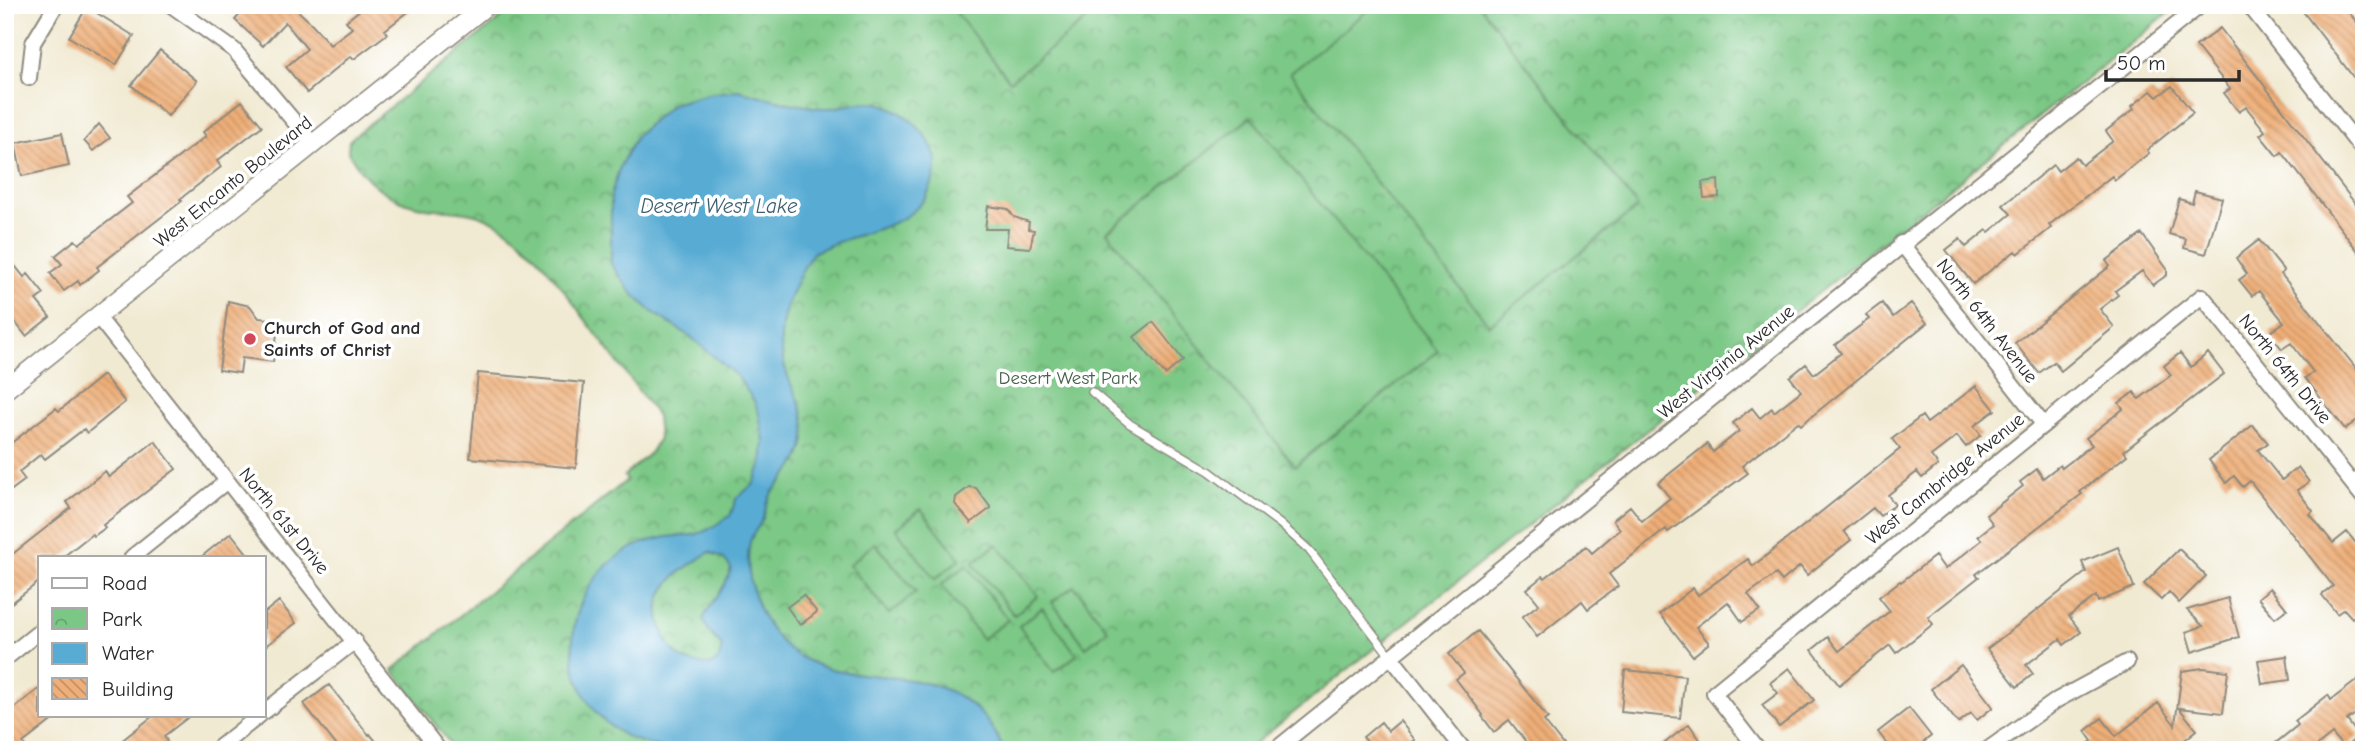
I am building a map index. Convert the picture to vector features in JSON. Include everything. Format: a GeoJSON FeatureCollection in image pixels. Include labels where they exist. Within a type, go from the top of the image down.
{"type":"FeatureCollection","features":[{"type":"Feature","properties":{"kind":"street"},"geometry":{"type":"LineString","coordinates":[[29,78],[33,43],[56,5]]}},
{"type":"Feature","properties":{"kind":"street"},"geometry":{"type":"LineString","coordinates":[[171,5],[192,11],[234,50],[313,144]]}},
{"type":"Feature","properties":{"kind":"street","name":"West Encanto Boulevard"},"geometry":{"type":"LineString","coordinates":[[7,387],[487,5]]}},
{"type":"Feature","properties":{"kind":"street","name":"West Virginia Avenue"},"geometry":{"type":"LineString","coordinates":[[1275,750],[1643,455],[1901,243],[2201,5]]}},
{"type":"Feature","properties":{"kind":"street"},"geometry":{"type":"LineString","coordinates":[[2249,5],[2364,152]]}},
{"type":"Feature","properties":{"kind":"street","name":"North 64th Avenue"},"geometry":{"type":"LineString","coordinates":[[1901,243],[2043,424]]}},
{"type":"Feature","properties":{"kind":"street","name":"West Cambridge Avenue"},"geometry":{"type":"LineString","coordinates":[[1758,750],[1714,693],[2202,296]]}},
{"type":"Feature","properties":{"kind":"street","name":"North 64th Drive"},"geometry":{"type":"LineString","coordinates":[[2202,296],[2358,479],[2364,498]]}},
{"type":"Feature","properties":{"kind":"street","name":"North 61st Drive"},"geometry":{"type":"LineString","coordinates":[[98,317],[439,750]]}},
{"type":"Feature","properties":{"kind":"street"},"geometry":{"type":"LineString","coordinates":[[133,556],[227,481]]}},
{"type":"Feature","properties":{"kind":"street"},"geometry":{"type":"LineString","coordinates":[[5,659],[38,633]]}},
{"type":"Feature","properties":{"kind":"street"},"geometry":{"type":"LineString","coordinates":[[266,710],[355,641]]}},
{"type":"Feature","properties":{"kind":"street"},"geometry":{"type":"LineString","coordinates":[[1391,657],[1464,750]]}},
{"type":"Feature","properties":{"kind":"street"},"geometry":{"type":"LineString","coordinates":[[1987,750],[2057,700],[2127,663]]}},
{"type":"Feature","properties":{"kind":"street"},"geometry":{"type":"LineString","coordinates":[[215,750],[258,716]]}},
{"type":"Feature","properties":{"kind":"lane"},"geometry":{"type":"LineString","coordinates":[[1092,393],[1130,424],[1209,471],[1280,524],[1309,550],[1391,657]]}},
{"type":"Feature","properties":{"kind":"green space","name":"Desert West Park"},"geometry":{"type":"Polygon","coordinates":[[[517,5],[2179,5],[1247,750],[455,750],[393,670],[627,480],[624,476],[651,452],[659,438],[657,416],[554,277],[529,248],[500,225],[477,214],[426,208],[390,196],[370,181],[348,151],[349,141],[353,137],[517,5]]]}},
{"type":"Feature","properties":{"kind":"green space"},"geometry":{"type":"Polygon","coordinates":[[[950,5],[1105,5],[1010,81],[950,5]]]}},
{"type":"Feature","properties":{"kind":"green space"},"geometry":{"type":"Polygon","coordinates":[[[1375,5],[1479,5],[1638,207],[1489,325],[1290,73],[1375,5]]]}},
{"type":"Feature","properties":{"kind":"green space"},"geometry":{"type":"Polygon","coordinates":[[[1251,117],[1438,351],[1295,466],[1107,232],[1251,117]]]}},
{"type":"Feature","properties":{"kind":"green space"},"geometry":{"type":"Polygon","coordinates":[[[921,509],[960,559],[935,579],[896,529],[921,509]]]}},
{"type":"Feature","properties":{"kind":"green space"},"geometry":{"type":"Polygon","coordinates":[[[875,543],[916,592],[889,614],[849,565],[875,543]]]}},
{"type":"Feature","properties":{"kind":"green space"},"geometry":{"type":"Polygon","coordinates":[[[997,544],[1038,596],[1014,615],[973,563],[997,544]]]}},
{"type":"Feature","properties":{"kind":"green space"},"geometry":{"type":"Polygon","coordinates":[[[967,565],[1008,620],[982,639],[941,585],[967,565]]]}},
{"type":"Feature","properties":{"kind":"green space"},"geometry":{"type":"Polygon","coordinates":[[[1074,586],[1108,630],[1086,647],[1052,602],[1074,586]]]}},
{"type":"Feature","properties":{"kind":"green space"},"geometry":{"type":"Polygon","coordinates":[[[1042,608],[1077,655],[1054,672],[1019,626],[1042,608]]]}},
{"type":"Feature","properties":{"kind":"water","name":"Desert West Lake"},"geometry":{"type":"Polygon","coordinates":[[[738,90],[823,108],[875,102],[890,107],[914,123],[931,146],[936,160],[934,178],[923,201],[914,211],[891,224],[812,254],[794,288],[782,323],[781,346],[786,370],[804,419],[804,444],[796,464],[770,496],[763,518],[751,539],[749,568],[754,595],[773,632],[798,655],[826,668],[923,682],[953,693],[985,718],[1004,750],[665,748],[634,739],[616,730],[596,713],[583,692],[575,668],[573,644],[576,619],[584,596],[598,575],[617,557],[638,545],[660,538],[701,533],[730,516],[737,497],[753,485],[762,464],[764,441],[759,414],[754,401],[737,376],[692,338],[651,311],[632,293],[611,264],[611,195],[620,166],[637,135],[672,104],[708,94],[738,90]],[[710,552],[676,575],[662,594],[659,610],[665,637],[675,652],[688,661],[712,665],[719,659],[722,646],[708,630],[703,619],[729,575],[731,568],[724,559],[710,552]]]}},
{"type":"Feature","properties":{"kind":"building"},"geometry":{"type":"Polygon","coordinates":[[[248,5],[292,5],[330,45],[352,28],[346,21],[366,5],[417,5],[385,30],[387,34],[354,59],[351,56],[307,93],[286,67],[307,49],[285,22],[263,46],[235,20],[248,5]]]}},
{"type":"Feature","properties":{"kind":"building"},"geometry":{"type":"Polygon","coordinates":[[[2298,5],[2343,5],[2364,31],[2364,91],[2298,5]]]}},
{"type":"Feature","properties":{"kind":"building"},"geometry":{"type":"Polygon","coordinates":[[[87,7],[134,36],[116,65],[69,37],[87,7]]]}},
{"type":"Feature","properties":{"kind":"building"},"geometry":{"type":"Polygon","coordinates":[[[2220,28],[2364,215],[2364,259],[2282,152],[2277,156],[2260,135],[2265,131],[2246,107],[2239,112],[2224,93],[2230,89],[2196,46],[2220,28]]]}},
{"type":"Feature","properties":{"kind":"building"},"geometry":{"type":"Polygon","coordinates":[[[160,50],[197,81],[168,116],[131,85],[160,50]]]}},
{"type":"Feature","properties":{"kind":"building"},"geometry":{"type":"Polygon","coordinates":[[[2172,86],[2193,113],[2115,180],[2112,176],[2049,225],[2051,228],[2018,254],[2015,251],[1973,284],[1946,250],[1960,239],[1966,247],[1987,230],[1989,232],[2011,214],[2003,205],[2053,165],[2058,171],[2076,157],[2082,165],[2113,141],[2106,131],[2134,109],[2132,106],[2151,91],[2157,97],[2172,86]]]}},
{"type":"Feature","properties":{"kind":"building"},"geometry":{"type":"Polygon","coordinates":[[[242,101],[262,126],[217,161],[221,167],[180,199],[182,201],[97,267],[99,270],[80,285],[78,281],[64,291],[50,273],[62,264],[55,256],[75,240],[79,244],[132,203],[127,197],[206,136],[203,132],[242,101]]]}},
{"type":"Feature","properties":{"kind":"building"},"geometry":{"type":"Polygon","coordinates":[[[99,124],[110,138],[93,151],[84,141],[99,124]]]}},
{"type":"Feature","properties":{"kind":"building"},"geometry":{"type":"Polygon","coordinates":[[[62,133],[69,166],[22,176],[15,143],[62,133]]]}},
{"type":"Feature","properties":{"kind":"building"},"geometry":{"type":"Polygon","coordinates":[[[1718,180],[1719,197],[1704,198],[1702,182],[1718,180]]]}},
{"type":"Feature","properties":{"kind":"building"},"geometry":{"type":"Polygon","coordinates":[[[2195,191],[2222,198],[2206,254],[2184,248],[2186,239],[2169,234],[2179,199],[2192,203],[2195,191]]]}},
{"type":"Feature","properties":{"kind":"building"},"geometry":{"type":"Polygon","coordinates":[[[988,206],[1008,209],[1014,217],[1029,222],[1028,229],[1034,230],[1030,248],[1006,246],[1008,229],[985,229],[988,206]]]}},
{"type":"Feature","properties":{"kind":"building"},"geometry":{"type":"Polygon","coordinates":[[[2142,234],[2167,269],[2167,275],[2153,285],[2142,271],[2115,291],[2118,295],[2100,309],[2114,327],[2061,371],[2054,362],[2039,373],[2015,343],[2110,266],[2106,261],[2142,234]]]}},
{"type":"Feature","properties":{"kind":"building"},"geometry":{"type":"Polygon","coordinates":[[[2259,240],[2284,271],[2281,274],[2364,378],[2364,415],[2345,429],[2305,378],[2313,372],[2291,343],[2282,349],[2269,333],[2284,322],[2259,291],[2252,296],[2239,280],[2247,274],[2236,258],[2259,240]]]}},
{"type":"Feature","properties":{"kind":"building"},"geometry":{"type":"Polygon","coordinates":[[[5,253],[24,277],[28,274],[44,294],[36,300],[50,317],[26,336],[5,309],[5,253]]]}},
{"type":"Feature","properties":{"kind":"building","name":"Church of God and Saints of Christ"},"geometry":{"type":"Polygon","coordinates":[[[228,301],[250,306],[259,318],[279,320],[273,362],[242,358],[240,373],[219,370],[228,301]]]}},
{"type":"Feature","properties":{"kind":"building"},"geometry":{"type":"Polygon","coordinates":[[[1882,303],[1893,317],[1911,303],[1927,323],[1801,425],[1798,422],[1742,466],[1748,473],[1668,532],[1666,529],[1609,574],[1618,586],[1588,609],[1582,601],[1537,637],[1522,617],[1539,604],[1527,589],[1586,546],[1592,553],[1620,529],[1613,520],[1630,506],[1642,521],[1670,498],[1658,483],[1707,444],[1713,452],[1739,431],[1733,423],[1752,408],[1760,418],[1772,408],[1774,412],[1801,391],[1790,377],[1806,364],[1814,374],[1841,353],[1835,345],[1869,319],[1866,315],[1882,303]]]}},
{"type":"Feature","properties":{"kind":"building"},"geometry":{"type":"Polygon","coordinates":[[[1153,322],[1183,360],[1165,375],[1134,337],[1153,322]]]}},
{"type":"Feature","properties":{"kind":"building"},"geometry":{"type":"Polygon","coordinates":[[[2180,353],[2191,367],[2208,353],[2224,374],[2124,451],[2127,455],[2080,492],[2082,494],[1976,574],[1979,577],[1928,617],[1933,624],[1896,653],[1890,645],[1839,685],[1812,650],[1828,637],[1839,651],[1890,611],[1879,597],[1935,556],[1945,569],[1982,540],[1978,536],[1993,524],[1986,515],[2023,486],[2020,482],[2037,469],[2043,478],[2060,465],[2062,468],[2092,445],[2086,438],[2123,409],[2119,403],[2134,392],[2139,399],[2171,375],[2164,366],[2180,353]]]}},
{"type":"Feature","properties":{"kind":"building"},"geometry":{"type":"Polygon","coordinates":[[[478,373],[584,383],[576,468],[470,458],[478,373]]]}},
{"type":"Feature","properties":{"kind":"building"},"geometry":{"type":"Polygon","coordinates":[[[103,375],[125,402],[87,433],[84,429],[45,459],[41,454],[19,472],[25,480],[5,495],[5,448],[56,408],[59,411],[103,375]]]}},
{"type":"Feature","properties":{"kind":"building"},"geometry":{"type":"Polygon","coordinates":[[[1976,386],[1995,410],[1974,426],[1981,435],[1966,447],[1957,436],[1931,456],[1938,465],[1922,478],[1917,472],[1888,495],[1895,505],[1880,516],[1873,508],[1844,531],[1851,540],[1807,575],[1800,566],[1782,581],[1776,574],[1748,594],[1760,610],[1742,622],[1728,602],[1696,627],[1709,643],[1693,656],[1660,614],[1693,588],[1698,595],[1748,559],[1753,566],[1900,449],[1892,439],[1922,416],[1927,423],[1976,386]]]}},
{"type":"Feature","properties":{"kind":"building"},"geometry":{"type":"Polygon","coordinates":[[[2253,425],[2268,443],[2258,450],[2282,480],[2298,467],[2309,482],[2297,490],[2313,511],[2310,514],[2333,543],[2347,532],[2364,553],[2364,609],[2352,618],[2344,609],[2337,614],[2322,595],[2333,586],[2250,481],[2243,487],[2234,476],[2226,483],[2209,460],[2253,425]]]}},
{"type":"Feature","properties":{"kind":"building"},"geometry":{"type":"Polygon","coordinates":[[[155,441],[176,469],[103,525],[105,528],[94,536],[92,534],[64,556],[38,556],[38,583],[5,608],[5,560],[71,508],[67,502],[105,471],[109,477],[155,441]]]}},
{"type":"Feature","properties":{"kind":"building"},"geometry":{"type":"Polygon","coordinates":[[[969,487],[976,488],[991,508],[971,523],[955,504],[956,497],[969,487]]]}},
{"type":"Feature","properties":{"kind":"building"},"geometry":{"type":"Polygon","coordinates":[[[231,533],[249,556],[202,556],[231,533]]]}},
{"type":"Feature","properties":{"kind":"building"},"geometry":{"type":"Polygon","coordinates":[[[2118,547],[2134,587],[2098,602],[2096,596],[2069,616],[2081,632],[2064,645],[2060,639],[2026,665],[2033,674],[2017,687],[1987,649],[2086,572],[2082,562],[2118,547]]]}},
{"type":"Feature","properties":{"kind":"building"},"geometry":{"type":"Polygon","coordinates":[[[2179,549],[2206,576],[2179,603],[2169,592],[2161,600],[2144,584],[2179,549]]]}},
{"type":"Feature","properties":{"kind":"building"},"geometry":{"type":"Polygon","coordinates":[[[2270,588],[2287,609],[2275,618],[2258,598],[2270,588]]]}},
{"type":"Feature","properties":{"kind":"building"},"geometry":{"type":"Polygon","coordinates":[[[803,595],[817,612],[800,625],[787,607],[803,595]]]}},
{"type":"Feature","properties":{"kind":"building"},"geometry":{"type":"Polygon","coordinates":[[[2228,598],[2239,637],[2192,652],[2186,632],[2203,626],[2187,610],[2228,598]]]}},
{"type":"Feature","properties":{"kind":"building"},"geometry":{"type":"Polygon","coordinates":[[[279,601],[296,623],[266,646],[266,611],[279,601]]]}},
{"type":"Feature","properties":{"kind":"building"},"geometry":{"type":"Polygon","coordinates":[[[1478,631],[1548,718],[1544,721],[1567,750],[1532,750],[1509,720],[1494,732],[1482,716],[1456,679],[1464,673],[1449,654],[1478,631]]]}},
{"type":"Feature","properties":{"kind":"building"},"geometry":{"type":"Polygon","coordinates":[[[2287,656],[2290,680],[2262,684],[2258,660],[2287,656]]]}},
{"type":"Feature","properties":{"kind":"building"},"geometry":{"type":"Polygon","coordinates":[[[1961,665],[1993,707],[1977,720],[1971,713],[1958,723],[1931,689],[1961,665]]]}},
{"type":"Feature","properties":{"kind":"building"},"geometry":{"type":"Polygon","coordinates":[[[1789,668],[1814,700],[1779,727],[1762,705],[1778,693],[1770,683],[1789,668]]]}},
{"type":"Feature","properties":{"kind":"building"},"geometry":{"type":"Polygon","coordinates":[[[2203,668],[2228,671],[2223,713],[2179,708],[2197,730],[2172,750],[2080,750],[2092,741],[2085,731],[2102,718],[2116,736],[2158,703],[2175,725],[2182,671],[2203,668]]]}},
{"type":"Feature","properties":{"kind":"building"},"geometry":{"type":"Polygon","coordinates":[[[1625,670],[1685,676],[1680,718],[1621,712],[1625,670]]]}},
{"type":"Feature","properties":{"kind":"building"},"geometry":{"type":"Polygon","coordinates":[[[2364,675],[2364,708],[2347,720],[2359,736],[2344,748],[2332,734],[2312,750],[2267,750],[2298,725],[2295,721],[2328,695],[2331,700],[2364,675]]]}},
{"type":"Feature","properties":{"kind":"building"},"geometry":{"type":"Polygon","coordinates":[[[329,685],[383,750],[340,750],[304,704],[329,685]]]}},
{"type":"Feature","properties":{"kind":"building"},"geometry":{"type":"Polygon","coordinates":[[[38,690],[38,716],[58,716],[23,743],[28,750],[5,750],[5,715],[38,690]]]}},
{"type":"Feature","properties":{"kind":"building"},"geometry":{"type":"Polygon","coordinates":[[[1909,708],[1931,736],[1914,750],[1892,750],[1878,732],[1909,708]]]}},
{"type":"Feature","properties":{"kind":"building"},"geometry":{"type":"Polygon","coordinates":[[[153,716],[190,716],[164,736],[167,741],[156,750],[110,750],[153,716]]]}},
{"type":"Feature","properties":{"kind":"building"},"geometry":{"type":"Polygon","coordinates":[[[1400,721],[1415,740],[1402,750],[1374,750],[1363,737],[1381,722],[1388,731],[1400,721]]]}},
{"type":"Feature","properties":{"kind":"building"},"geometry":{"type":"Polygon","coordinates":[[[1689,724],[1701,741],[1690,750],[1656,750],[1689,724]]]}},
{"type":"Feature","properties":{"kind":"place","name":"Church of God and Saints of Christ"},"geometry":{"type":"Point","coordinates":[250,339]}}]}
